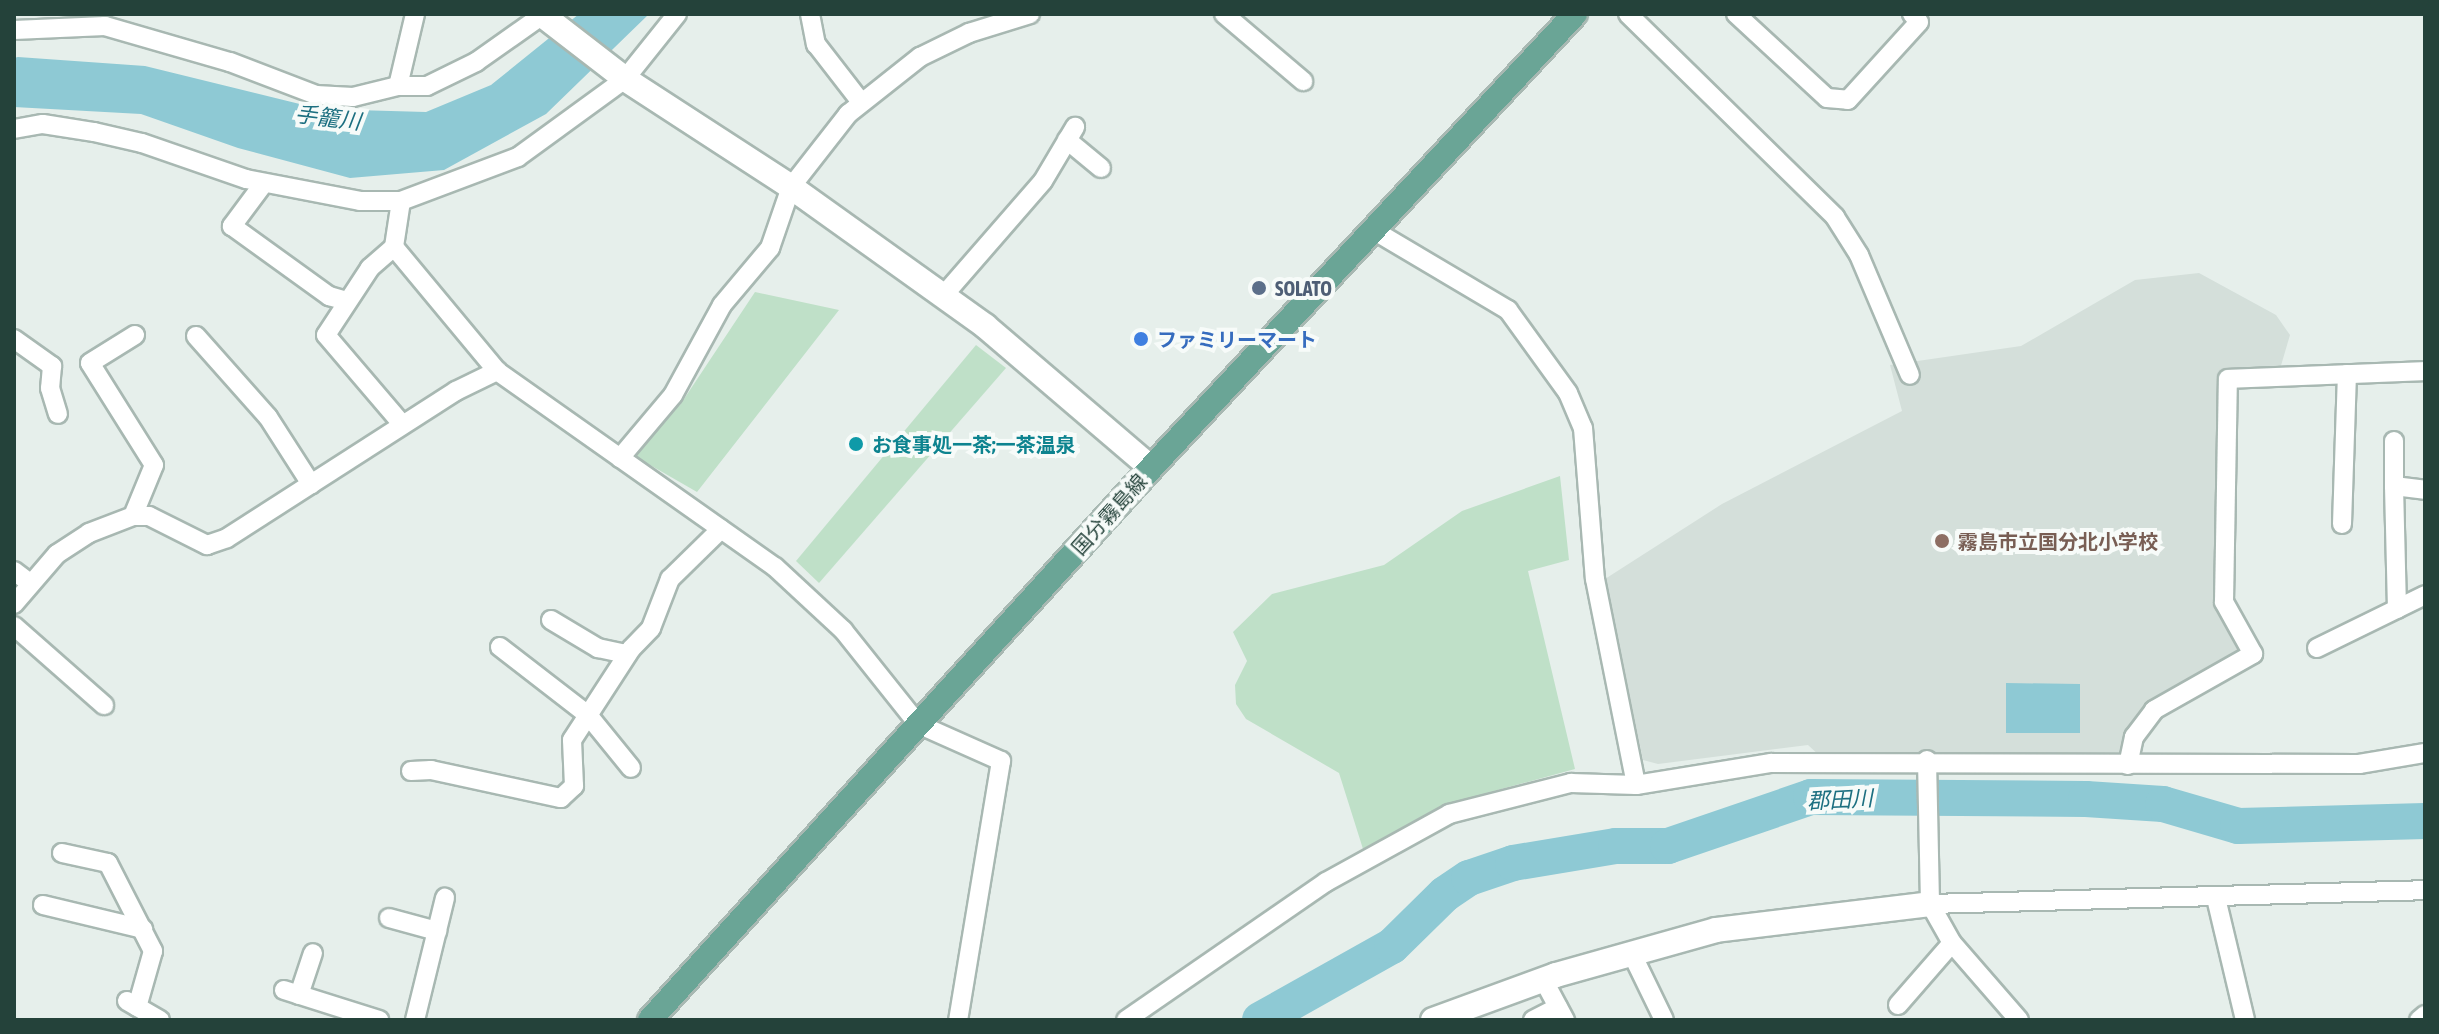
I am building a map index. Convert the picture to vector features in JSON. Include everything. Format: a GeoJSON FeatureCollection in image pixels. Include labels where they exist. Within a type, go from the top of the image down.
{"type":"FeatureCollection","features":[{"type":"Feature","properties":{"kind":"main road","name":"国分霧島線"},"geometry":{"type":"LineString","coordinates":[[650,1020],[1151,468],[1575,14]]}},
{"type":"Feature","properties":{"kind":"street"},"geometry":{"type":"LineString","coordinates":[[398,86],[415,14]]}},
{"type":"Feature","properties":{"kind":"street"},"geometry":{"type":"LineString","coordinates":[[14,129],[43,124],[142,143],[264,183],[360,201],[401,201],[518,157],[625,79],[677,14]]}},
{"type":"Feature","properties":{"kind":"street"},"geometry":{"type":"LineString","coordinates":[[810,14],[816,44],[861,102]]}},
{"type":"Feature","properties":{"kind":"street"},"geometry":{"type":"LineString","coordinates":[[620,458],[673,395],[722,305],[770,248],[791,187],[861,102],[920,57],[969,33],[1030,14]]}},
{"type":"Feature","properties":{"kind":"street"},"geometry":{"type":"LineString","coordinates":[[1224,14],[1303,81]]}},
{"type":"Feature","properties":{"kind":"street"},"geometry":{"type":"LineString","coordinates":[[1628,14],[1835,217],[1859,255],[1910,375]]}},
{"type":"Feature","properties":{"kind":"street"},"geometry":{"type":"LineString","coordinates":[[1736,14],[1827,98],[1848,100],[1919,22],[1912,14]]}},
{"type":"Feature","properties":{"kind":"street"},"geometry":{"type":"LineString","coordinates":[[14,30],[105,26],[230,62],[316,95],[353,97],[398,86],[427,86],[464,68],[543,15],[625,79],[791,187],[943,296],[1151,468]]}},
{"type":"Feature","properties":{"kind":"street"},"geometry":{"type":"LineString","coordinates":[[943,296],[1043,181],[1071,134],[1101,168]]}},
{"type":"Feature","properties":{"kind":"street"},"geometry":{"type":"LineString","coordinates":[[264,183],[232,226],[329,296],[346,301]]}},
{"type":"Feature","properties":{"kind":"street"},"geometry":{"type":"LineString","coordinates":[[401,201],[394,247],[346,301],[326,335],[403,425]]}},
{"type":"Feature","properties":{"kind":"street"},"geometry":{"type":"LineString","coordinates":[[1375,231],[1508,310],[1568,393],[1583,428],[1595,579],[1636,785]]}},
{"type":"Feature","properties":{"kind":"street"},"geometry":{"type":"LineString","coordinates":[[394,247],[497,371],[775,567],[843,630],[918,724],[1001,761],[958,1020]]}},
{"type":"Feature","properties":{"kind":"street"},"geometry":{"type":"LineString","coordinates":[[133,516],[154,465],[90,363],[135,335]]}},
{"type":"Feature","properties":{"kind":"street"},"geometry":{"type":"LineString","coordinates":[[196,336],[268,417],[311,484]]}},
{"type":"Feature","properties":{"kind":"street"},"geometry":{"type":"LineString","coordinates":[[14,339],[52,366],[50,388],[58,414]]}},
{"type":"Feature","properties":{"kind":"street"},"geometry":{"type":"LineString","coordinates":[[14,604],[79,540],[133,516],[149,516],[207,545],[227,538],[403,425],[497,371]]}},
{"type":"Feature","properties":{"kind":"street"},"geometry":{"type":"LineString","coordinates":[[2128,765],[2134,737],[2154,710],[2253,654],[2224,602],[2228,379],[2425,371]]}},
{"type":"Feature","properties":{"kind":"street"},"geometry":{"type":"LineString","coordinates":[[2342,524],[2347,374]]}},
{"type":"Feature","properties":{"kind":"street"},"geometry":{"type":"LineString","coordinates":[[2394,441],[2397,609]]}},
{"type":"Feature","properties":{"kind":"street"},"geometry":{"type":"LineString","coordinates":[[2394,486],[2425,490]]}},
{"type":"Feature","properties":{"kind":"street"},"geometry":{"type":"LineString","coordinates":[[411,771],[431,770],[561,798],[574,786],[572,740],[627,654],[651,628],[670,579],[721,529]]}},
{"type":"Feature","properties":{"kind":"street"},"geometry":{"type":"LineString","coordinates":[[14,571],[31,584]]}},
{"type":"Feature","properties":{"kind":"street"},"geometry":{"type":"LineString","coordinates":[[2317,648],[2425,595]]}},
{"type":"Feature","properties":{"kind":"street"},"geometry":{"type":"LineString","coordinates":[[551,620],[598,648],[627,654]]}},
{"type":"Feature","properties":{"kind":"street"},"geometry":{"type":"LineString","coordinates":[[14,626],[104,705]]}},
{"type":"Feature","properties":{"kind":"street"},"geometry":{"type":"LineString","coordinates":[[500,647],[588,715],[631,768]]}},
{"type":"Feature","properties":{"kind":"street"},"geometry":{"type":"LineString","coordinates":[[1126,1020],[1326,882],[1449,814],[1571,783],[1636,785],[1771,763],[2359,764],[2425,753]]}},
{"type":"Feature","properties":{"kind":"street"},"geometry":{"type":"LineString","coordinates":[[1927,765],[1930,899],[1952,943],[2019,1020]]}},
{"type":"Feature","properties":{"kind":"street"},"geometry":{"type":"LineString","coordinates":[[62,853],[108,863],[153,951],[132,1004],[159,1020]]}},
{"type":"Feature","properties":{"kind":"street"},"geometry":{"type":"LineString","coordinates":[[1433,1020],[1543,979],[1716,930],[1930,899],[2216,898],[2425,890]]}},
{"type":"Feature","properties":{"kind":"street"},"geometry":{"type":"LineString","coordinates":[[415,1020],[445,898]]}},
{"type":"Feature","properties":{"kind":"street"},"geometry":{"type":"LineString","coordinates":[[2216,898],[2245,1020]]}},
{"type":"Feature","properties":{"kind":"street"},"geometry":{"type":"LineString","coordinates":[[43,905],[143,929]]}},
{"type":"Feature","properties":{"kind":"street"},"geometry":{"type":"LineString","coordinates":[[389,918],[437,931]]}},
{"type":"Feature","properties":{"kind":"street"},"geometry":{"type":"LineString","coordinates":[[1898,1005],[1952,943]]}},
{"type":"Feature","properties":{"kind":"street"},"geometry":{"type":"LineString","coordinates":[[313,953],[292,992],[379,1020]]}},
{"type":"Feature","properties":{"kind":"street"},"geometry":{"type":"LineString","coordinates":[[1632,954],[1664,1020]]}},
{"type":"Feature","properties":{"kind":"street"},"geometry":{"type":"LineString","coordinates":[[1533,1020],[1561,1014],[1543,979]]}},
{"type":"Feature","properties":{"kind":"street"},"geometry":{"type":"LineString","coordinates":[[2419,1020],[2425,1015]]}},
{"type":"Feature","properties":{"kind":"shaded area","name":"霧島市立国分北小学校"},"geometry":{"type":"Polygon","coordinates":[[[2199,273],[2276,315],[2290,335],[2280,369],[2224,374],[2220,603],[2247,650],[2151,707],[2126,752],[1821,757],[1808,745],[1658,764],[1643,760],[1605,579],[1722,504],[1902,411],[1890,365],[2021,346],[2135,280],[2199,273]]]}},
{"type":"Feature","properties":{"kind":"green space"},"geometry":{"type":"Polygon","coordinates":[[[755,292],[839,310],[697,492],[624,450],[680,405],[755,292]]]}},
{"type":"Feature","properties":{"kind":"green space"},"geometry":{"type":"Polygon","coordinates":[[[976,345],[1006,368],[819,583],[796,561],[976,345]]]}},
{"type":"Feature","properties":{"kind":"green space"},"geometry":{"type":"Polygon","coordinates":[[[1560,476],[1569,560],[1528,571],[1575,769],[1443,805],[1363,849],[1339,773],[1246,719],[1236,704],[1235,685],[1247,661],[1233,632],[1272,594],[1384,565],[1462,511],[1560,476]]]}},
{"type":"Feature","properties":{"kind":"water","name":"手籠川"},"geometry":{"type":"Polygon","coordinates":[[[579,14],[649,14],[546,114],[444,170],[350,178],[238,148],[141,114],[14,107],[14,58],[18,57],[145,66],[320,109],[426,112],[491,85],[579,14]]]}},
{"type":"Feature","properties":{"kind":"water"},"geometry":{"type":"Polygon","coordinates":[[[2006,683],[2080,684],[2080,733],[2006,733],[2006,683]]]}},
{"type":"Feature","properties":{"kind":"waterway","name":"郡田川"},"geometry":{"type":"LineString","coordinates":[[1260,1020],[1392,946],[1445,894],[1469,878],[1513,863],[1616,846],[1668,846],[1811,797],[2086,799],[2163,804],[2238,826],[2425,821]]}},
{"type":"Feature","properties":{"kind":"place","name":"SOLATO"},"geometry":{"type":"Point","coordinates":[1259,288]}},
{"type":"Feature","properties":{"kind":"place","name":"ファミリーマート"},"geometry":{"type":"Point","coordinates":[1141,339]}},
{"type":"Feature","properties":{"kind":"place","name":"お食事処一茶;一茶温泉"},"geometry":{"type":"Point","coordinates":[856,444]}},
{"type":"Feature","properties":{"kind":"place","name":"霧島市立国分北小学校"},"geometry":{"type":"Point","coordinates":[1942,541]}}]}
